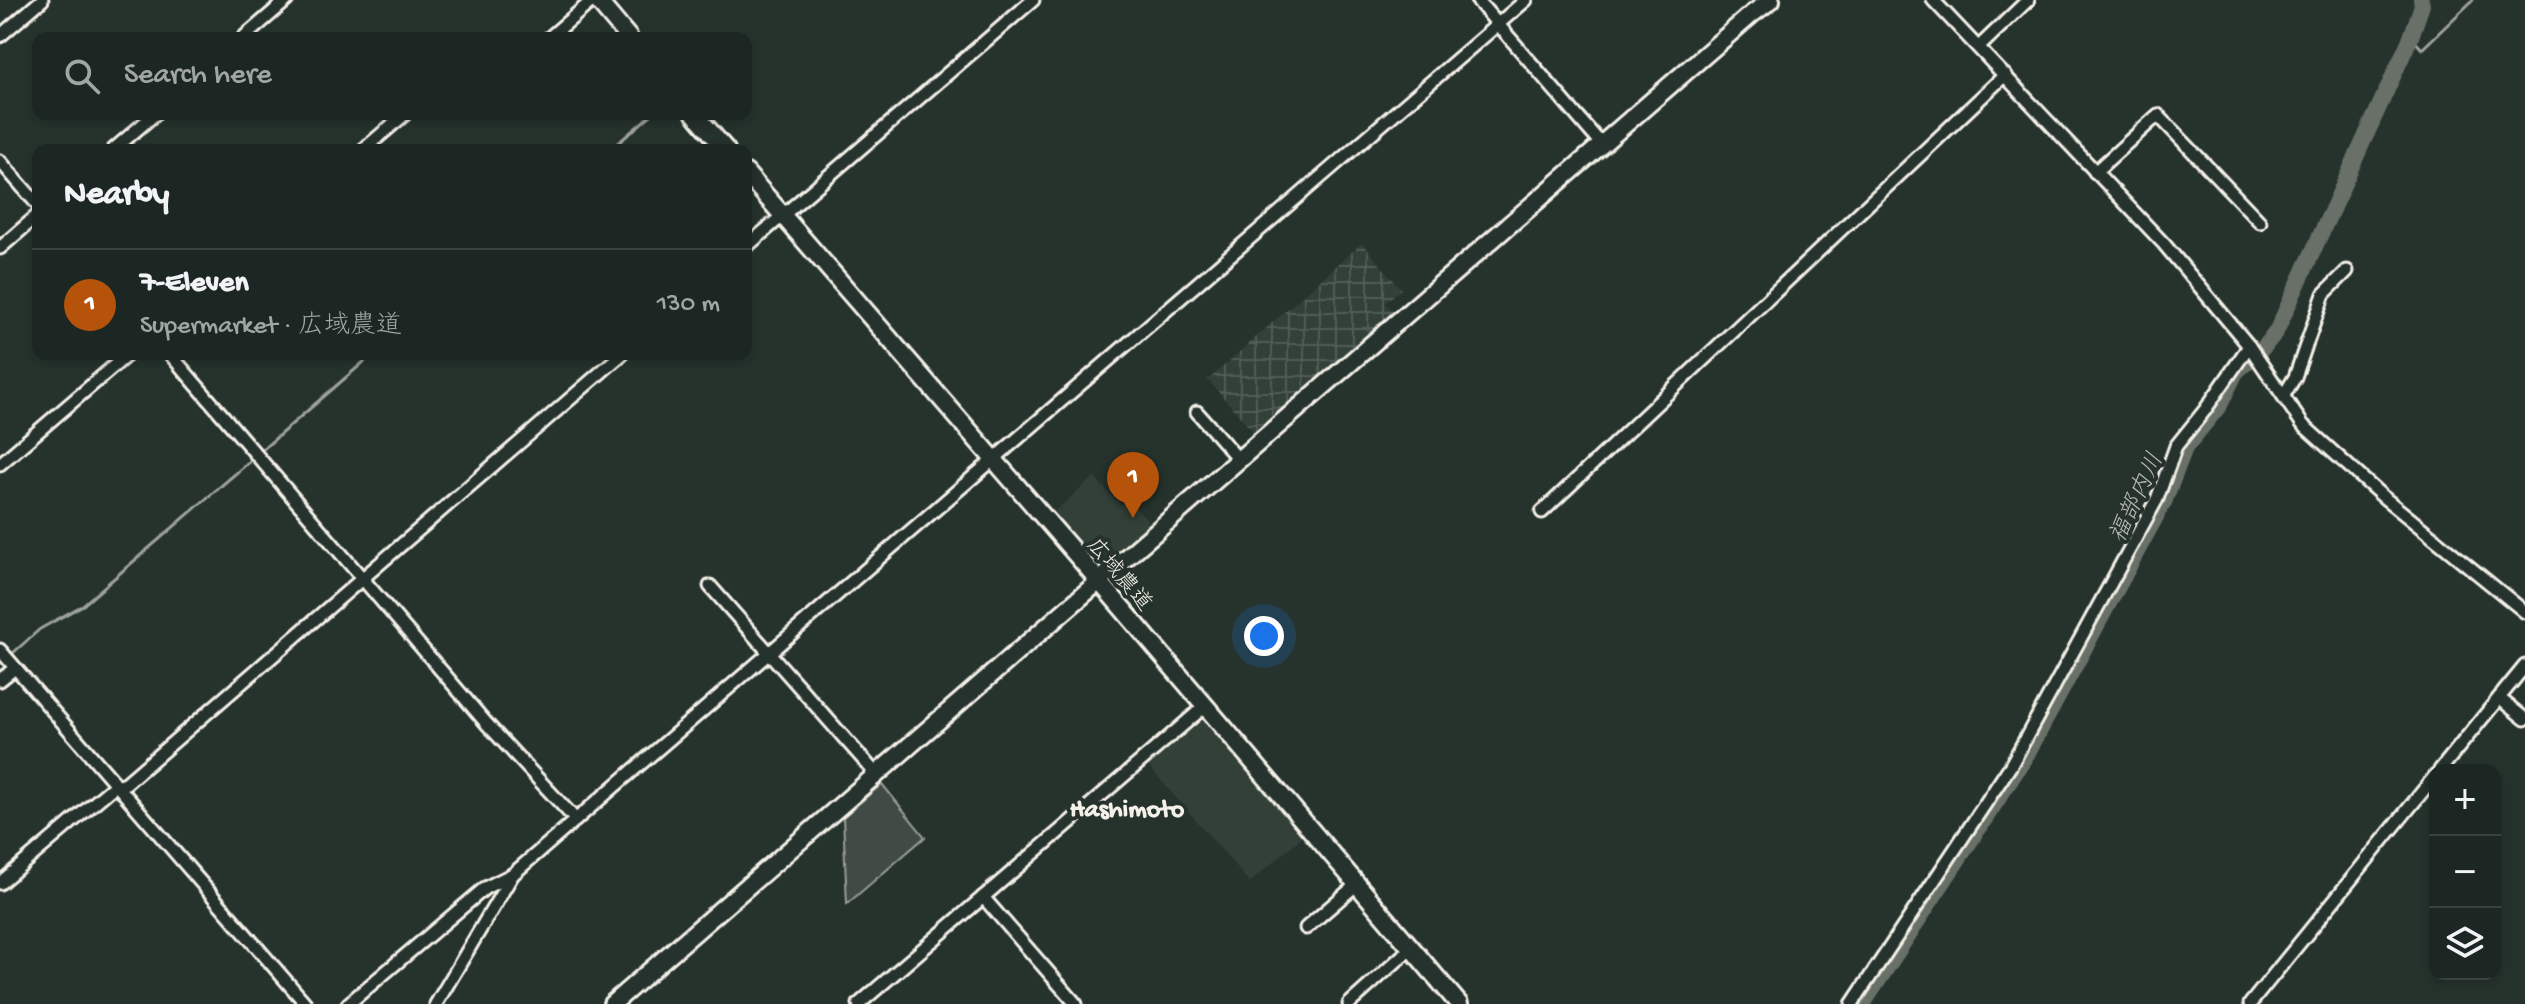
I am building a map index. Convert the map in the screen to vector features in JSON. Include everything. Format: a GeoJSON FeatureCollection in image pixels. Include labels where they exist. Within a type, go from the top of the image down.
{"type":"FeatureCollection","features":[{"type":"Feature","properties":{"kind":"street"},"geometry":{"type":"LineString","coordinates":[[0,36],[42,0]]}},
{"type":"Feature","properties":{"kind":"street"},"geometry":{"type":"LineString","coordinates":[[250,32],[287,0]]}},
{"type":"Feature","properties":{"kind":"street"},"geometry":{"type":"LineString","coordinates":[[556,32],[595,0],[624,32]]}},
{"type":"Feature","properties":{"kind":"street"},"geometry":{"type":"LineString","coordinates":[[752,242],[1033,0]]}},
{"type":"Feature","properties":{"kind":"street"},"geometry":{"type":"LineString","coordinates":[[1477,0],[1602,145]]}},
{"type":"Feature","properties":{"kind":"street"},"geometry":{"type":"LineString","coordinates":[[348,1004],[485,888],[513,874],[1526,0]]}},
{"type":"Feature","properties":{"kind":"street"},"geometry":{"type":"LineString","coordinates":[[612,1004],[1771,0]]}},
{"type":"Feature","properties":{"kind":"street"},"geometry":{"type":"LineString","coordinates":[[1933,0],[2164,244],[2253,353],[2303,425],[2382,496],[2525,612]]}},
{"type":"Feature","properties":{"kind":"street"},"geometry":{"type":"LineString","coordinates":[[1979,47],[2028,0]]}},
{"type":"Feature","properties":{"kind":"street"},"geometry":{"type":"LineString","coordinates":[[1542,512],[2005,75]]}},
{"type":"Feature","properties":{"kind":"street"},"geometry":{"type":"LineString","coordinates":[[2095,172],[2158,115],[2260,222]]}},
{"type":"Feature","properties":{"kind":"street"},"geometry":{"type":"LineString","coordinates":[[120,144],[148,120]]}},
{"type":"Feature","properties":{"kind":"street"},"geometry":{"type":"LineString","coordinates":[[370,144],[398,120]]}},
{"type":"Feature","properties":{"kind":"street"},"geometry":{"type":"LineString","coordinates":[[700,120],[721,144]]}},
{"type":"Feature","properties":{"kind":"street"},"geometry":{"type":"LineString","coordinates":[[0,161],[32,198]]}},
{"type":"Feature","properties":{"kind":"street","name":"広域農道"},"geometry":{"type":"LineString","coordinates":[[752,180],[1459,1004]]}},
{"type":"Feature","properties":{"kind":"street"},"geometry":{"type":"LineString","coordinates":[[0,248],[32,220]]}},
{"type":"Feature","properties":{"kind":"street"},"geometry":{"type":"LineString","coordinates":[[2284,395],[2295,377],[2324,294],[2347,271]]}},
{"type":"Feature","properties":{"kind":"street"},"geometry":{"type":"LineString","coordinates":[[1852,1004],[2017,754],[2157,499],[2176,446],[2253,353]]}},
{"type":"Feature","properties":{"kind":"street"},"geometry":{"type":"LineString","coordinates":[[0,464],[121,360]]}},
{"type":"Feature","properties":{"kind":"street"},"geometry":{"type":"LineString","coordinates":[[175,360],[487,724],[576,820]]}},
{"type":"Feature","properties":{"kind":"street"},"geometry":{"type":"LineString","coordinates":[[0,883],[118,786],[126,783],[615,360]]}},
{"type":"Feature","properties":{"kind":"street"},"geometry":{"type":"LineString","coordinates":[[1197,412],[1239,460]]}},
{"type":"Feature","properties":{"kind":"street"},"geometry":{"type":"LineString","coordinates":[[710,586],[877,775]]}},
{"type":"Feature","properties":{"kind":"street"},"geometry":{"type":"LineString","coordinates":[[0,650],[306,1004]]}},
{"type":"Feature","properties":{"kind":"street"},"geometry":{"type":"LineString","coordinates":[[2445,764],[2525,666]]}},
{"type":"Feature","properties":{"kind":"street"},"geometry":{"type":"LineString","coordinates":[[0,680],[15,668]]}},
{"type":"Feature","properties":{"kind":"street"},"geometry":{"type":"LineString","coordinates":[[2499,698],[2525,719]]}},
{"type":"Feature","properties":{"kind":"street"},"geometry":{"type":"LineString","coordinates":[[859,1004],[1205,706]]}},
{"type":"Feature","properties":{"kind":"street"},"geometry":{"type":"LineString","coordinates":[[2250,1004],[2429,783]]}},
{"type":"Feature","properties":{"kind":"street"},"geometry":{"type":"LineString","coordinates":[[436,1004],[513,874]]}},
{"type":"Feature","properties":{"kind":"street"},"geometry":{"type":"LineString","coordinates":[[1306,928],[1357,884]]}},
{"type":"Feature","properties":{"kind":"street"},"geometry":{"type":"LineString","coordinates":[[983,897],[1076,1004]]}},
{"type":"Feature","properties":{"kind":"street"},"geometry":{"type":"LineString","coordinates":[[1349,1004],[1411,948]]}},
{"type":"Feature","properties":{"kind":"shaded area"},"geometry":{"type":"Polygon","coordinates":[[[1362,243],[1401,289],[1385,303],[1394,313],[1256,435],[1208,380],[1362,243]]]}},
{"type":"Feature","properties":{"kind":"shaded area"},"geometry":{"type":"Polygon","coordinates":[[[1094,477],[1120,505],[1128,499],[1152,525],[1105,560],[1093,557],[1054,512],[1094,477]]]}},
{"type":"Feature","properties":{"kind":"shaded area"},"geometry":{"type":"Polygon","coordinates":[[[1201,713],[1305,834],[1250,883],[1145,762],[1201,713]]]}},
{"type":"Feature","properties":{"kind":"shaded area"},"geometry":{"type":"Polygon","coordinates":[[[882,784],[925,837],[847,904],[843,817],[882,784]]]}},
{"type":"Feature","properties":{"kind":"waterway"},"geometry":{"type":"LineString","coordinates":[[259,32],[296,0]]}},
{"type":"Feature","properties":{"kind":"waterway","name":"福部内川"},"geometry":{"type":"LineString","coordinates":[[1863,1004],[2025,758],[2164,502],[2185,448],[2220,405],[2236,372],[2276,332],[2411,37],[2421,0]]}},
{"type":"Feature","properties":{"kind":"waterway"},"geometry":{"type":"LineString","coordinates":[[2411,37],[2422,49],[2473,0]]}},
{"type":"Feature","properties":{"kind":"waterway"},"geometry":{"type":"LineString","coordinates":[[129,144],[157,120]]}},
{"type":"Feature","properties":{"kind":"waterway"},"geometry":{"type":"LineString","coordinates":[[617,144],[645,120]]}},
{"type":"Feature","properties":{"kind":"waterway"},"geometry":{"type":"LineString","coordinates":[[262,450],[366,360]]}},
{"type":"Feature","properties":{"kind":"waterway"},"geometry":{"type":"LineString","coordinates":[[13,653],[40,629],[83,605],[250,461]]}},
{"type":"Feature","properties":{"kind":"place","name":"7-Eleven"},"geometry":{"type":"Point","coordinates":[1133,518]}},
{"type":"Feature","properties":{"kind":"district","name":"Hashimoto"},"geometry":{"type":"Point","coordinates":[1127,807]}}]}
